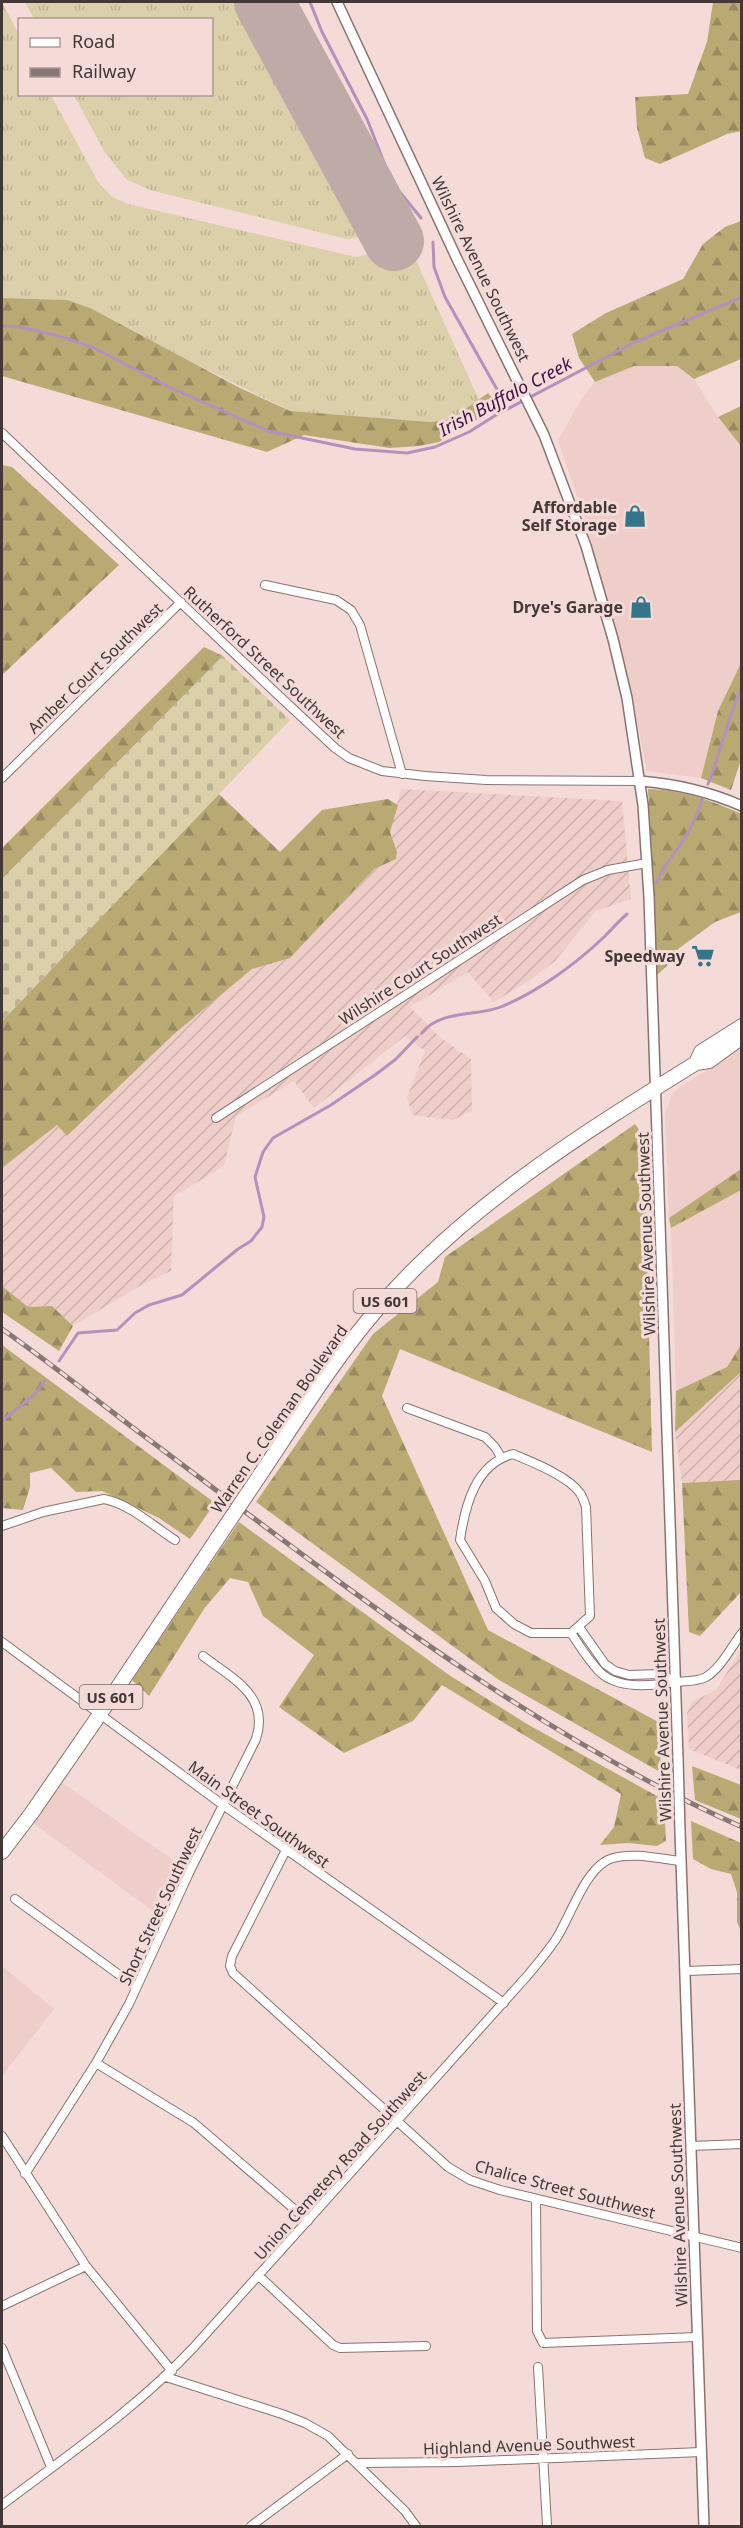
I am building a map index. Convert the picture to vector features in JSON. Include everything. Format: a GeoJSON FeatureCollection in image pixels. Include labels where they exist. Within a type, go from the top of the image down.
{"type":"FeatureCollection","features":[{"type":"Feature","properties":{"kind":"highway","name":"Warren C. Coleman Boulevard"},"geometry":{"type":"LineString","coordinates":[[696,1063],[701,1052],[741,1026]]}},
{"type":"Feature","properties":{"kind":"highway","name":"Warren C. Coleman Boulevard"},"geometry":{"type":"LineString","coordinates":[[2,1852],[31,1814],[341,1355],[378,1308],[423,1259],[487,1204],[657,1087],[696,1063],[709,1061],[741,1037]]}},
{"type":"Feature","properties":{"kind":"street","name":"Wilshire Avenue Southwest"},"geometry":{"type":"LineString","coordinates":[[337,2],[544,435],[586,546],[614,639],[628,704],[640,781],[647,863],[657,1087],[704,2526]]}},
{"type":"Feature","properties":{"kind":"street","name":"Rutherford Street Southwest"},"geometry":{"type":"LineString","coordinates":[[2,433],[335,748],[349,758],[372,768],[402,774],[486,780],[640,781]]}},
{"type":"Feature","properties":{"kind":"street"},"geometry":{"type":"LineString","coordinates":[[265,585],[336,600],[351,610],[360,624],[402,774]]}},
{"type":"Feature","properties":{"kind":"street","name":"Amber Court Southwest"},"geometry":{"type":"LineString","coordinates":[[2,778],[181,602]]}},
{"type":"Feature","properties":{"kind":"street"},"geometry":{"type":"LineString","coordinates":[[640,781],[668,783],[698,789],[741,806]]}},
{"type":"Feature","properties":{"kind":"street","name":"Wilshire Court Southwest"},"geometry":{"type":"LineString","coordinates":[[216,1118],[575,885],[608,870],[647,863]]}},
{"type":"Feature","properties":{"kind":"street"},"geometry":{"type":"LineString","coordinates":[[407,1408],[485,1437],[501,1457]]}},
{"type":"Feature","properties":{"kind":"street"},"geometry":{"type":"LineString","coordinates":[[513,1454],[537,1464],[568,1482],[580,1493],[586,1507],[590,1616],[571,1633],[531,1633],[514,1624],[496,1608],[485,1581],[468,1558],[460,1540],[475,1485],[486,1468],[501,1457],[513,1454]]}},
{"type":"Feature","properties":{"kind":"street"},"geometry":{"type":"LineString","coordinates":[[2,1526],[43,1512],[104,1499],[114,1501],[128,1509],[175,1540]]}},
{"type":"Feature","properties":{"kind":"street"},"geometry":{"type":"LineString","coordinates":[[579,1627],[605,1664],[615,1671],[629,1675],[661,1674],[675,1682]]}},
{"type":"Feature","properties":{"kind":"street"},"geometry":{"type":"LineString","coordinates":[[571,1633],[600,1673],[611,1680],[662,1685],[706,1677],[719,1664],[741,1633]]}},
{"type":"Feature","properties":{"kind":"street","name":"Main Street Southwest"},"geometry":{"type":"LineString","coordinates":[[2,1642],[223,1805],[504,2003]]}},
{"type":"Feature","properties":{"kind":"street","name":"Short Street Southwest"},"geometry":{"type":"LineString","coordinates":[[25,2174],[96,2063],[136,1988],[256,1739],[261,1724],[260,1713],[253,1698],[203,1656]]}},
{"type":"Feature","properties":{"kind":"street","name":"Chalice Street Southwest"},"geometry":{"type":"LineString","coordinates":[[286,1850],[232,1956],[230,1966],[233,1973],[398,2121],[458,2173],[470,2180],[536,2199],[741,2248]]}},
{"type":"Feature","properties":{"kind":"street","name":"Union Cemetery Road Southwest"},"geometry":{"type":"LineString","coordinates":[[2,2505],[123,2413],[169,2374],[504,2003],[556,1939],[589,1877],[597,1867],[609,1858],[623,1855],[681,1861]]}},
{"type":"Feature","properties":{"kind":"street"},"geometry":{"type":"LineString","coordinates":[[15,1899],[136,1988]]}},
{"type":"Feature","properties":{"kind":"street"},"geometry":{"type":"LineString","coordinates":[[686,1971],[741,1969]]}},
{"type":"Feature","properties":{"kind":"street"},"geometry":{"type":"LineString","coordinates":[[96,2063],[194,2123],[308,2221]]}},
{"type":"Feature","properties":{"kind":"street"},"geometry":{"type":"LineString","coordinates":[[2,2136],[86,2266],[169,2374],[305,2423],[328,2436],[405,2511],[416,2526]]}},
{"type":"Feature","properties":{"kind":"street"},"geometry":{"type":"LineString","coordinates":[[692,2146],[741,2144]]}},
{"type":"Feature","properties":{"kind":"street"},"geometry":{"type":"LineString","coordinates":[[536,2199],[537,2331],[543,2343],[698,2337]]}},
{"type":"Feature","properties":{"kind":"street"},"geometry":{"type":"LineString","coordinates":[[2,2306],[86,2266]]}},
{"type":"Feature","properties":{"kind":"street"},"geometry":{"type":"LineString","coordinates":[[258,2275],[333,2345],[340,2348],[426,2346]]}},
{"type":"Feature","properties":{"kind":"street"},"geometry":{"type":"LineString","coordinates":[[2,2348],[51,2467]]}},
{"type":"Feature","properties":{"kind":"street"},"geometry":{"type":"LineString","coordinates":[[538,2367],[547,2526]]}},
{"type":"Feature","properties":{"kind":"street","name":"Highland Avenue Southwest"},"geometry":{"type":"LineString","coordinates":[[357,2463],[458,2462],[701,2452]]}},
{"type":"Feature","properties":{"kind":"street"},"geometry":{"type":"LineString","coordinates":[[251,2526],[348,2454]]}},
{"type":"Feature","properties":{"kind":"shaded area"},"geometry":{"type":"Polygon","coordinates":[[[633,366],[677,366],[694,379],[718,417],[741,446],[741,663],[718,711],[701,778],[647,771],[628,675],[586,523],[558,440],[582,398],[595,382],[633,366]]]}},
{"type":"Feature","properties":{"kind":"shaded area"},"geometry":{"type":"Polygon","coordinates":[[[401,789],[622,801],[631,899],[596,911],[555,961],[530,980],[494,1002],[468,972],[410,1007],[441,1038],[471,1059],[472,1111],[453,1120],[412,1115],[407,1097],[425,1051],[405,1036],[314,1108],[294,1081],[236,1116],[224,1166],[174,1196],[171,1271],[138,1287],[73,1326],[52,1306],[28,1307],[2,1286],[2,1168],[57,1125],[68,1136],[173,1035],[252,969],[290,958],[374,868],[396,859],[397,852],[390,832],[401,789]]]}},
{"type":"Feature","properties":{"kind":"shaded area"},"geometry":{"type":"Polygon","coordinates":[[[741,1047],[741,1169],[669,1218],[665,1113],[673,1092],[741,1047]]]}},
{"type":"Feature","properties":{"kind":"shaded area"},"geometry":{"type":"Polygon","coordinates":[[[741,1190],[741,1345],[727,1367],[676,1391],[671,1228],[741,1190]]]}},
{"type":"Feature","properties":{"kind":"shaded area"},"geometry":{"type":"Polygon","coordinates":[[[741,1372],[741,1480],[682,1483],[675,1432],[741,1372]]]}},
{"type":"Feature","properties":{"kind":"shaded area"},"geometry":{"type":"Polygon","coordinates":[[[741,1650],[741,1770],[689,1749],[687,1713],[692,1702],[716,1690],[741,1650]]]}},
{"type":"Feature","properties":{"kind":"shaded area"},"geometry":{"type":"Polygon","coordinates":[[[62,1783],[185,1868],[161,1917],[33,1823],[62,1783]]]}},
{"type":"Feature","properties":{"kind":"shaded area"},"geometry":{"type":"Polygon","coordinates":[[[2,1966],[54,2009],[2,2076],[2,1966]]]}},
{"type":"Feature","properties":{"kind":"green space"},"geometry":{"type":"Polygon","coordinates":[[[2,2],[18,33],[18,96],[52,96],[98,182],[112,197],[128,204],[356,257],[409,245],[479,400],[451,419],[431,422],[290,411],[67,300],[2,298],[2,2]]]}},
{"type":"Feature","properties":{"kind":"green space"},"geometry":{"type":"Polygon","coordinates":[[[25,2],[246,2],[376,234],[347,239],[150,190],[126,179],[104,151],[75,96],[213,96],[213,18],[33,18],[25,2]]]}},
{"type":"Feature","properties":{"kind":"green space"},"geometry":{"type":"Polygon","coordinates":[[[713,2],[741,2],[741,131],[727,134],[660,164],[645,158],[637,128],[635,97],[688,94],[707,42],[713,2]]]}},
{"type":"Feature","properties":{"kind":"green space"},"geometry":{"type":"Polygon","coordinates":[[[741,221],[741,359],[694,379],[677,366],[634,366],[595,382],[579,358],[572,334],[606,313],[683,279],[703,244],[725,227],[741,221]]]}},
{"type":"Feature","properties":{"kind":"green space"},"geometry":{"type":"Polygon","coordinates":[[[2,298],[67,300],[90,308],[240,388],[290,411],[431,422],[451,419],[488,393],[500,406],[439,442],[419,446],[390,448],[304,435],[267,452],[2,376],[2,298]]]}},
{"type":"Feature","properties":{"kind":"green space"},"geometry":{"type":"Polygon","coordinates":[[[741,406],[741,446],[718,417],[741,406]]]}},
{"type":"Feature","properties":{"kind":"green space"},"geometry":{"type":"Polygon","coordinates":[[[2,465],[12,467],[119,565],[2,675],[2,465]]]}},
{"type":"Feature","properties":{"kind":"green space"},"geometry":{"type":"Polygon","coordinates":[[[204,647],[223,656],[2,879],[2,848],[204,647]]]}},
{"type":"Feature","properties":{"kind":"green space"},"geometry":{"type":"Polygon","coordinates":[[[223,656],[290,720],[2,1021],[2,879],[223,656]]]}},
{"type":"Feature","properties":{"kind":"green space"},"geometry":{"type":"Polygon","coordinates":[[[741,663],[741,760],[731,790],[701,778],[718,711],[741,663]]]}},
{"type":"Feature","properties":{"kind":"green space"},"geometry":{"type":"Polygon","coordinates":[[[648,789],[696,797],[742,814],[741,912],[715,922],[678,949],[671,962],[657,975],[648,789]]]}},
{"type":"Feature","properties":{"kind":"green space"},"geometry":{"type":"Polygon","coordinates":[[[219,794],[280,852],[322,810],[388,799],[398,805],[390,832],[397,852],[396,859],[374,869],[290,958],[252,969],[173,1035],[67,1136],[57,1125],[2,1168],[2,1021],[219,794]]]}},
{"type":"Feature","properties":{"kind":"green space"},"geometry":{"type":"Polygon","coordinates":[[[635,1124],[644,1137],[652,1452],[400,1349],[382,1396],[488,1630],[662,1724],[660,1772],[499,1680],[256,1502],[373,1334],[438,1282],[445,1257],[635,1124]]]}},
{"type":"Feature","properties":{"kind":"green space"},"geometry":{"type":"Polygon","coordinates":[[[741,1169],[741,1190],[671,1228],[669,1218],[741,1169]]]}},
{"type":"Feature","properties":{"kind":"green space"},"geometry":{"type":"Polygon","coordinates":[[[2,1286],[28,1307],[52,1306],[73,1326],[59,1351],[2,1312],[2,1286]]]}},
{"type":"Feature","properties":{"kind":"green space"},"geometry":{"type":"Polygon","coordinates":[[[2,1345],[215,1503],[190,1539],[159,1518],[102,1491],[76,1492],[51,1468],[30,1473],[30,1487],[23,1510],[2,1508],[2,1345]]]}},
{"type":"Feature","properties":{"kind":"green space"},"geometry":{"type":"Polygon","coordinates":[[[741,1345],[741,1372],[675,1432],[676,1391],[727,1367],[741,1345]]]}},
{"type":"Feature","properties":{"kind":"green space"},"geometry":{"type":"Polygon","coordinates":[[[741,1480],[741,1592],[700,1636],[689,1632],[682,1483],[741,1480]]]}},
{"type":"Feature","properties":{"kind":"green space"},"geometry":{"type":"Polygon","coordinates":[[[239,1522],[449,1675],[527,1724],[664,1800],[666,1841],[657,1846],[628,1843],[600,1845],[614,1827],[621,1794],[442,1685],[413,1721],[344,1753],[279,1707],[314,1655],[263,1616],[248,1582],[230,1578],[204,1609],[149,1696],[132,1680],[239,1522]]]}},
{"type":"Feature","properties":{"kind":"green space"},"geometry":{"type":"Polygon","coordinates":[[[692,1766],[741,1785],[741,1819],[695,1800],[692,1766]]]}},
{"type":"Feature","properties":{"kind":"green space"},"geometry":{"type":"Polygon","coordinates":[[[691,1821],[741,1843],[741,1931],[737,1922],[737,1892],[731,1874],[711,1869],[693,1859],[691,1821]]]}},
{"type":"Feature","properties":{"kind":"waterway"},"geometry":{"type":"LineString","coordinates":[[310,2],[322,32],[367,119],[385,165],[399,191],[421,218]]}},
{"type":"Feature","properties":{"kind":"waterway"},"geometry":{"type":"LineString","coordinates":[[433,242],[434,267],[445,297],[508,409]]}},
{"type":"Feature","properties":{"kind":"waterway","name":"Irish Buffalo Creek"},"geometry":{"type":"LineString","coordinates":[[2,326],[20,327],[63,337],[94,348],[169,387],[268,431],[355,449],[407,453],[435,447],[469,432],[496,415],[635,342],[742,297]]}},
{"type":"Feature","properties":{"kind":"waterway"},"geometry":{"type":"LineString","coordinates":[[708,784],[742,687]]}},
{"type":"Feature","properties":{"kind":"waterway"},"geometry":{"type":"LineString","coordinates":[[656,883],[692,825],[702,799]]}},
{"type":"Feature","properties":{"kind":"waterway"},"geometry":{"type":"LineString","coordinates":[[422,1033],[439,1020],[493,1009],[530,993],[582,956],[627,914]]}},
{"type":"Feature","properties":{"kind":"waterway"},"geometry":{"type":"LineString","coordinates":[[59,1361],[78,1333],[117,1330],[135,1313],[149,1305],[182,1295],[251,1241],[262,1227],[264,1217],[255,1177],[263,1152],[273,1138],[331,1105],[375,1075],[396,1059],[417,1037]]}},
{"type":"Feature","properties":{"kind":"waterway"},"geometry":{"type":"LineString","coordinates":[[2,1421],[34,1395],[45,1381]]}},
{"type":"Feature","properties":{"kind":"runway"},"geometry":{"type":"LineString","coordinates":[[264,2],[394,241]]}},
{"type":"Feature","properties":{"kind":"railway"},"geometry":{"type":"LineString","coordinates":[[2,1329],[277,1536],[426,1644],[581,1744],[661,1788],[742,1827]]}},
{"type":"Feature","properties":{"kind":"place","name":"Affordable Self Storage"},"geometry":{"type":"Point","coordinates":[635,516]}},
{"type":"Feature","properties":{"kind":"place","name":"Drye's Garage"},"geometry":{"type":"Point","coordinates":[641,607]}},
{"type":"Feature","properties":{"kind":"place","name":"Speedway"},"geometry":{"type":"Point","coordinates":[703,956]}}]}
